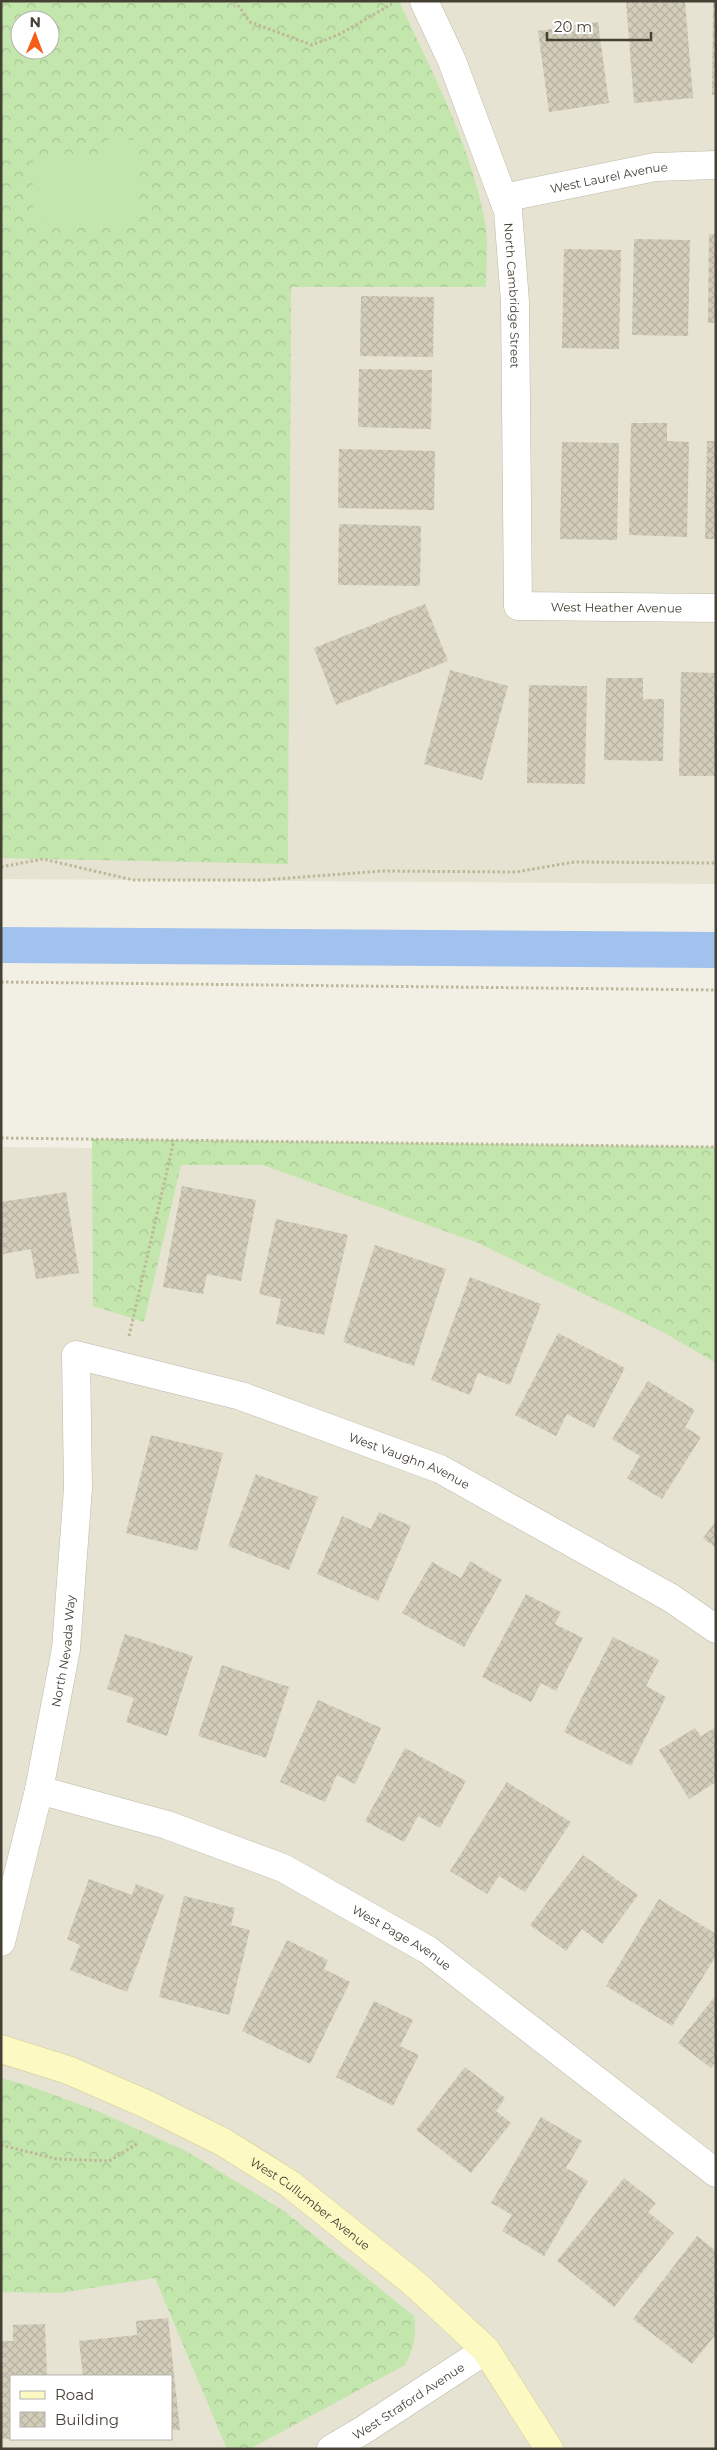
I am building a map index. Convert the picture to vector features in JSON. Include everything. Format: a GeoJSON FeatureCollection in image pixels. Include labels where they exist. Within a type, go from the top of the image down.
{"type":"FeatureCollection","features":[{"type":"Feature","properties":{"kind":"street","name":"North Cambridge Street"},"geometry":{"type":"LineString","coordinates":[[424,1],[452,61],[508,211],[515,302],[518,606]]}},
{"type":"Feature","properties":{"kind":"street","name":"West Laurel Avenue"},"geometry":{"type":"LineString","coordinates":[[503,198],[655,167],[716,166]]}},
{"type":"Feature","properties":{"kind":"street","name":"West Heather Avenue"},"geometry":{"type":"LineString","coordinates":[[518,606],[716,608]]}},
{"type":"Feature","properties":{"kind":"street","name":"West Vaughn Avenue"},"geometry":{"type":"LineString","coordinates":[[76,1355],[241,1396],[440,1469],[671,1598],[716,1629]]}},
{"type":"Feature","properties":{"kind":"street","name":"North Nevada Way"},"geometry":{"type":"LineString","coordinates":[[1,1942],[39,1790],[66,1649],[78,1488],[76,1355]]}},
{"type":"Feature","properties":{"kind":"street","name":"West Page Avenue"},"geometry":{"type":"LineString","coordinates":[[39,1790],[168,1825],[283,1868],[419,1945],[716,2173]]}},
{"type":"Feature","properties":{"kind":"street","name":"West Cullumber Avenue"},"geometry":{"type":"LineString","coordinates":[[1,2049],[68,2070],[146,2104],[222,2142],[290,2184],[415,2284],[486,2350],[549,2449]]}},
{"type":"Feature","properties":{"kind":"street","name":"West Straford Avenue"},"geometry":{"type":"LineString","coordinates":[[330,2449],[365,2429],[486,2350]]}},
{"type":"Feature","properties":{"kind":"path"},"geometry":{"type":"LineString","coordinates":[[235,1],[250,22],[312,45],[340,34],[378,10],[398,1]]}},
{"type":"Feature","properties":{"kind":"path"},"geometry":{"type":"LineString","coordinates":[[1,867],[43,859],[133,880],[264,880],[382,871],[516,872],[574,862],[716,863]]}},
{"type":"Feature","properties":{"kind":"path"},"geometry":{"type":"LineString","coordinates":[[1,982],[716,990]]}},
{"type":"Feature","properties":{"kind":"path"},"geometry":{"type":"LineString","coordinates":[[1,1138],[716,1147]]}},
{"type":"Feature","properties":{"kind":"path"},"geometry":{"type":"LineString","coordinates":[[122,1366],[174,1140]]}},
{"type":"Feature","properties":{"kind":"path"},"geometry":{"type":"LineString","coordinates":[[1,2145],[57,2159],[109,2161],[137,2144]]}},
{"type":"Feature","properties":{"kind":"shaded area"},"geometry":{"type":"Polygon","coordinates":[[[1,1],[716,1],[716,884],[1,879],[1,1]]]}},
{"type":"Feature","properties":{"kind":"shaded area"},"geometry":{"type":"Polygon","coordinates":[[[1,1147],[716,1155],[716,2449],[1,2449],[1,1147]]]}},
{"type":"Feature","properties":{"kind":"green space"},"geometry":{"type":"Polygon","coordinates":[[[1,1],[399,1],[449,109],[470,165],[479,193],[485,222],[487,246],[486,287],[291,287],[288,864],[1,858],[1,1]]]}},
{"type":"Feature","properties":{"kind":"green space"},"geometry":{"type":"Polygon","coordinates":[[[108,139],[137,140],[136,223],[33,221],[33,156],[97,157],[105,154],[108,139]]]}},
{"type":"Feature","properties":{"kind":"green space"},"geometry":{"type":"Polygon","coordinates":[[[92,1139],[716,1147],[716,1363],[663,1332],[478,1243],[263,1165],[181,1165],[144,1322],[93,1306],[92,1139]]]}},
{"type":"Feature","properties":{"kind":"green space"},"geometry":{"type":"Polygon","coordinates":[[[1,2078],[24,2084],[95,2110],[186,2151],[284,2211],[414,2316],[414,2341],[405,2365],[250,2449],[227,2449],[155,2278],[59,2293],[1,2292],[1,2078]]]}},
{"type":"Feature","properties":{"kind":"building"},"geometry":{"type":"Polygon","coordinates":[[[626,1],[685,1],[693,98],[634,103],[626,1]]]}},
{"type":"Feature","properties":{"kind":"building"},"geometry":{"type":"Polygon","coordinates":[[[713,1],[716,1],[716,95],[712,95],[713,1]]]}},
{"type":"Feature","properties":{"kind":"building"},"geometry":{"type":"Polygon","coordinates":[[[598,22],[609,103],[549,112],[538,31],[598,22]]]}},
{"type":"Feature","properties":{"kind":"building"},"geometry":{"type":"Polygon","coordinates":[[[709,234],[716,234],[716,323],[708,323],[709,234]]]}},
{"type":"Feature","properties":{"kind":"building"},"geometry":{"type":"Polygon","coordinates":[[[634,239],[690,240],[688,336],[632,335],[634,239]]]}},
{"type":"Feature","properties":{"kind":"building"},"geometry":{"type":"Polygon","coordinates":[[[564,249],[621,250],[619,349],[562,348],[564,249]]]}},
{"type":"Feature","properties":{"kind":"building"},"geometry":{"type":"Polygon","coordinates":[[[361,296],[434,297],[433,357],[360,356],[361,296]]]}},
{"type":"Feature","properties":{"kind":"building"},"geometry":{"type":"Polygon","coordinates":[[[359,369],[432,370],[431,429],[358,427],[359,369]]]}},
{"type":"Feature","properties":{"kind":"building"},"geometry":{"type":"Polygon","coordinates":[[[631,423],[667,423],[667,441],[689,442],[687,537],[629,535],[631,423]]]}},
{"type":"Feature","properties":{"kind":"building"},"geometry":{"type":"Polygon","coordinates":[[[707,441],[716,441],[716,539],[705,539],[707,441]]]}},
{"type":"Feature","properties":{"kind":"building"},"geometry":{"type":"Polygon","coordinates":[[[562,442],[619,443],[617,540],[560,539],[562,442]]]}},
{"type":"Feature","properties":{"kind":"building"},"geometry":{"type":"Polygon","coordinates":[[[339,449],[435,451],[434,510],[338,508],[339,449]]]}},
{"type":"Feature","properties":{"kind":"building"},"geometry":{"type":"Polygon","coordinates":[[[339,524],[421,526],[420,586],[338,585],[339,524]]]}},
{"type":"Feature","properties":{"kind":"building"},"geometry":{"type":"Polygon","coordinates":[[[425,604],[448,661],[336,705],[314,648],[425,604]]]}},
{"type":"Feature","properties":{"kind":"building"},"geometry":{"type":"Polygon","coordinates":[[[450,670],[508,686],[482,780],[424,764],[450,670]]]}},
{"type":"Feature","properties":{"kind":"building"},"geometry":{"type":"Polygon","coordinates":[[[681,672],[716,673],[716,776],[679,776],[681,672]]]}},
{"type":"Feature","properties":{"kind":"building"},"geometry":{"type":"Polygon","coordinates":[[[606,678],[643,678],[643,699],[664,699],[663,761],[604,760],[606,678]]]}},
{"type":"Feature","properties":{"kind":"building"},"geometry":{"type":"Polygon","coordinates":[[[529,685],[587,686],[585,784],[527,783],[529,685]]]}},
{"type":"Feature","properties":{"kind":"building"},"geometry":{"type":"Polygon","coordinates":[[[182,1186],[256,1200],[241,1281],[207,1274],[203,1294],[163,1287],[182,1186]]]}},
{"type":"Feature","properties":{"kind":"building"},"geometry":{"type":"Polygon","coordinates":[[[66,1192],[79,1273],[36,1279],[31,1249],[3,1254],[1,1202],[66,1192]]]}},
{"type":"Feature","properties":{"kind":"building"},"geometry":{"type":"Polygon","coordinates":[[[276,1219],[348,1235],[324,1335],[276,1324],[281,1299],[259,1294],[276,1219]]]}},
{"type":"Feature","properties":{"kind":"building"},"geometry":{"type":"Polygon","coordinates":[[[375,1245],[446,1269],[414,1366],[343,1342],[375,1245]]]}},
{"type":"Feature","properties":{"kind":"building"},"geometry":{"type":"Polygon","coordinates":[[[470,1277],[541,1304],[510,1385],[478,1373],[470,1395],[431,1380],[470,1277]]]}},
{"type":"Feature","properties":{"kind":"building"},"geometry":{"type":"Polygon","coordinates":[[[558,1333],[625,1368],[594,1428],[567,1414],[556,1436],[515,1415],[558,1333]]]}},
{"type":"Feature","properties":{"kind":"building"},"geometry":{"type":"Polygon","coordinates":[[[648,1381],[695,1410],[685,1427],[701,1437],[662,1499],[627,1478],[640,1456],[612,1439],[648,1381]]]}},
{"type":"Feature","properties":{"kind":"building"},"geometry":{"type":"Polygon","coordinates":[[[151,1435],[223,1453],[197,1551],[126,1533],[151,1435]]]}},
{"type":"Feature","properties":{"kind":"building"},"geometry":{"type":"Polygon","coordinates":[[[256,1474],[318,1497],[289,1570],[228,1546],[256,1474]]]}},
{"type":"Feature","properties":{"kind":"building"},"geometry":{"type":"Polygon","coordinates":[[[379,1512],[411,1526],[378,1601],[317,1574],[342,1516],[371,1529],[379,1512]]]}},
{"type":"Feature","properties":{"kind":"building"},"geometry":{"type":"Polygon","coordinates":[[[716,1521],[716,1548],[703,1538],[716,1521]]]}},
{"type":"Feature","properties":{"kind":"building"},"geometry":{"type":"Polygon","coordinates":[[[470,1561],[502,1580],[464,1647],[402,1613],[432,1562],[461,1578],[470,1561]]]}},
{"type":"Feature","properties":{"kind":"building"},"geometry":{"type":"Polygon","coordinates":[[[526,1594],[561,1612],[555,1624],[583,1638],[556,1691],[541,1683],[531,1702],[482,1677],[526,1594]]]}},
{"type":"Feature","properties":{"kind":"building"},"geometry":{"type":"Polygon","coordinates":[[[125,1634],[193,1656],[167,1736],[126,1722],[134,1698],[107,1689],[125,1634]]]}},
{"type":"Feature","properties":{"kind":"building"},"geometry":{"type":"Polygon","coordinates":[[[613,1637],[659,1660],[646,1686],[666,1697],[631,1766],[564,1732],[613,1637]]]}},
{"type":"Feature","properties":{"kind":"building"},"geometry":{"type":"Polygon","coordinates":[[[222,1665],[289,1687],[266,1758],[198,1736],[222,1665]]]}},
{"type":"Feature","properties":{"kind":"building"},"geometry":{"type":"Polygon","coordinates":[[[318,1700],[381,1728],[355,1784],[337,1775],[325,1802],[280,1782],[318,1700]]]}},
{"type":"Feature","properties":{"kind":"building"},"geometry":{"type":"Polygon","coordinates":[[[716,1727],[716,1782],[689,1799],[659,1750],[695,1728],[701,1736],[716,1727]]]}},
{"type":"Feature","properties":{"kind":"building"},"geometry":{"type":"Polygon","coordinates":[[[405,1748],[466,1781],[440,1828],[418,1816],[404,1842],[365,1821],[405,1748]]]}},
{"type":"Feature","properties":{"kind":"building"},"geometry":{"type":"Polygon","coordinates":[[[507,1782],[571,1822],[525,1892],[499,1876],[487,1894],[450,1871],[507,1782]]]}},
{"type":"Feature","properties":{"kind":"building"},"geometry":{"type":"Polygon","coordinates":[[[583,1855],[638,1895],[602,1944],[582,1929],[566,1951],[530,1925],[583,1855]]]}},
{"type":"Feature","properties":{"kind":"building"},"geometry":{"type":"Polygon","coordinates":[[[89,1879],[132,1895],[136,1884],[164,1895],[127,1992],[70,1970],[80,1945],[67,1939],[89,1879]]]}},
{"type":"Feature","properties":{"kind":"building"},"geometry":{"type":"Polygon","coordinates":[[[184,1896],[235,1908],[231,1925],[250,1930],[229,2015],[159,1997],[184,1896]]]}},
{"type":"Feature","properties":{"kind":"building"},"geometry":{"type":"Polygon","coordinates":[[[659,1899],[716,1934],[716,1956],[672,2026],[606,1986],[659,1899]]]}},
{"type":"Feature","properties":{"kind":"building"},"geometry":{"type":"Polygon","coordinates":[[[287,1940],[328,1960],[324,1969],[350,1982],[310,2064],[242,2031],[287,1940]]]}},
{"type":"Feature","properties":{"kind":"building"},"geometry":{"type":"Polygon","coordinates":[[[716,1995],[716,2062],[711,2068],[678,2043],[716,1995]]]}},
{"type":"Feature","properties":{"kind":"building"},"geometry":{"type":"Polygon","coordinates":[[[374,2001],[413,2020],[400,2046],[419,2055],[393,2106],[336,2077],[374,2001]]]}},
{"type":"Feature","properties":{"kind":"building"},"geometry":{"type":"Polygon","coordinates":[[[465,2067],[505,2098],[496,2111],[511,2123],[471,2173],[416,2130],[465,2067]]]}},
{"type":"Feature","properties":{"kind":"building"},"geometry":{"type":"Polygon","coordinates":[[[541,2117],[582,2141],[566,2168],[588,2181],[544,2256],[502,2231],[512,2215],[491,2203],[541,2117]]]}},
{"type":"Feature","properties":{"kind":"building"},"geometry":{"type":"Polygon","coordinates":[[[624,2178],[656,2203],[648,2212],[674,2233],[614,2307],[557,2261],[624,2178]]]}},
{"type":"Feature","properties":{"kind":"building"},"geometry":{"type":"Polygon","coordinates":[[[697,2236],[716,2251],[716,2334],[692,2364],[633,2319],[697,2236]]]}},
{"type":"Feature","properties":{"kind":"building"},"geometry":{"type":"Polygon","coordinates":[[[168,2318],[180,2430],[172,2430],[172,2375],[83,2375],[79,2341],[137,2335],[136,2321],[168,2318]]]}},
{"type":"Feature","properties":{"kind":"building"},"geometry":{"type":"Polygon","coordinates":[[[45,2324],[47,2375],[10,2375],[10,2439],[1,2439],[1,2341],[13,2341],[13,2325],[45,2324]]]}},
{"type":"Feature","properties":{"kind":"waterway"},"geometry":{"type":"LineString","coordinates":[[1,945],[716,950]]}}]}
